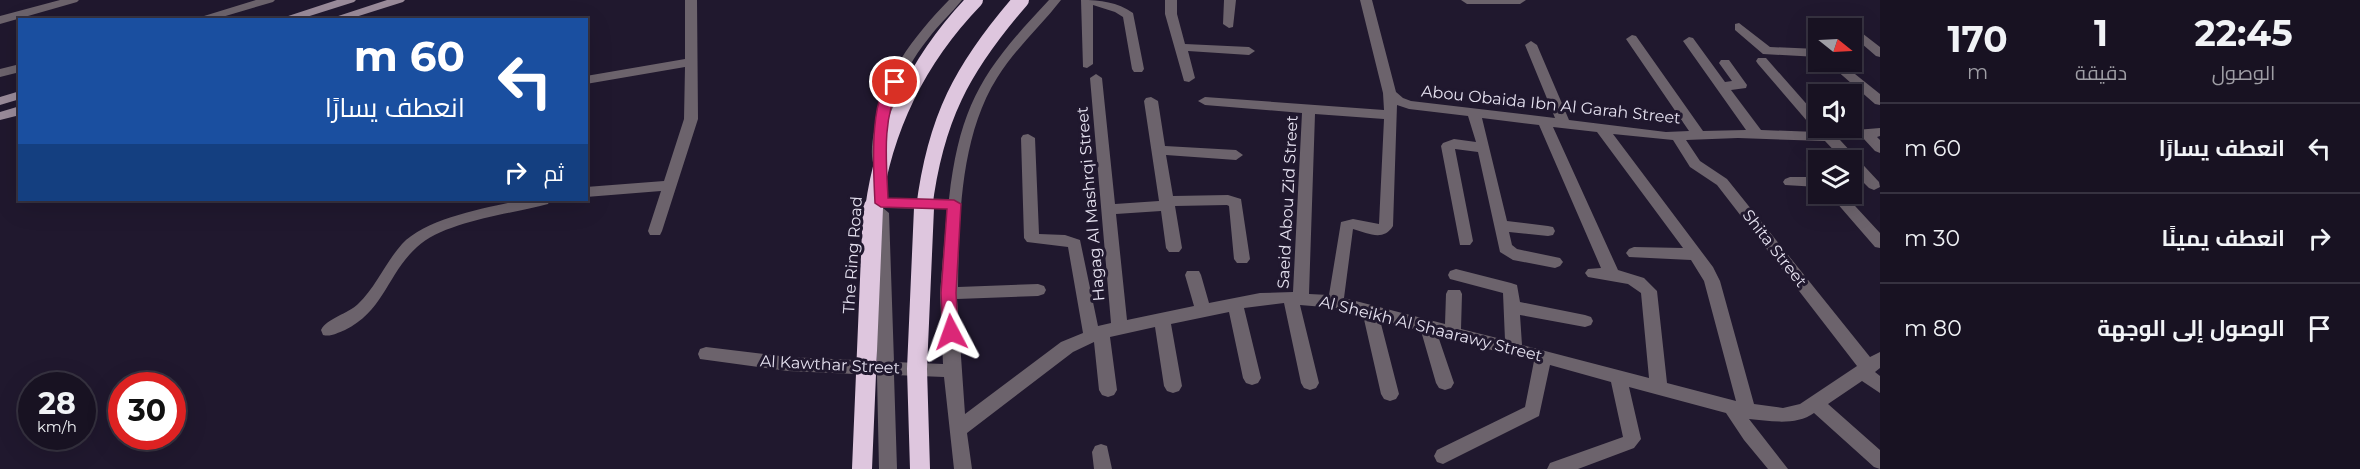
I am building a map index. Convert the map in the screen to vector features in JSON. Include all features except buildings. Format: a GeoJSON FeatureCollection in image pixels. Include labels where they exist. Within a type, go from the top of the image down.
{"type":"FeatureCollection","features":[{"type":"Feature","properties":{"kind":"highway","name":"The Ring Road"},"geometry":{"type":"LineString","coordinates":[[862,469],[872,212],[880,169],[892,130],[921,69],[947,31],[975,0]]}},
{"type":"Feature","properties":{"kind":"highway"},"geometry":{"type":"LineString","coordinates":[[921,469],[918,326],[921,217],[927,172],[940,125],[955,88],[975,53],[1000,21],[1021,0]]}},
{"type":"Feature","properties":{"kind":"main road"},"geometry":{"type":"LineString","coordinates":[[289,18],[350,0]]}},
{"type":"Feature","properties":{"kind":"main road"},"geometry":{"type":"LineString","coordinates":[[339,18],[399,0]]}},
{"type":"Feature","properties":{"kind":"main road"},"geometry":{"type":"LineString","coordinates":[[0,101],[18,96]]}},
{"type":"Feature","properties":{"kind":"main road"},"geometry":{"type":"LineString","coordinates":[[0,116],[18,111]]}},
{"type":"Feature","properties":{"kind":"street"},"geometry":{"type":"LineString","coordinates":[[0,20],[73,0]]}},
{"type":"Feature","properties":{"kind":"street"},"geometry":{"type":"LineString","coordinates":[[204,18],[269,0]]}},
{"type":"Feature","properties":{"kind":"street"},"geometry":{"type":"LineString","coordinates":[[656,231],[691,119],[691,0]]}},
{"type":"Feature","properties":{"kind":"street"},"geometry":{"type":"LineString","coordinates":[[888,469],[879,135],[885,102],[917,45],[956,0]]}},
{"type":"Feature","properties":{"kind":"street"},"geometry":{"type":"LineString","coordinates":[[963,469],[957,430],[948,293],[954,204],[961,155],[971,120],[984,90],[1017,41],[1055,0]]}},
{"type":"Feature","properties":{"kind":"street"},"geometry":{"type":"LineString","coordinates":[[1087,64],[1088,0],[1119,9],[1129,16],[1138,69]]}},
{"type":"Feature","properties":{"kind":"street"},"geometry":{"type":"LineString","coordinates":[[1171,0],[1171,15],[1188,78]]}},
{"type":"Feature","properties":{"kind":"street"},"geometry":{"type":"LineString","coordinates":[[1229,24],[1230,0]]}},
{"type":"Feature","properties":{"kind":"street"},"geometry":{"type":"LineString","coordinates":[[1336,302],[1346,226],[1353,224],[1378,231],[1386,226],[1390,93],[1366,0]]}},
{"type":"Feature","properties":{"kind":"street"},"geometry":{"type":"LineString","coordinates":[[1467,0],[1520,0]]}},
{"type":"Feature","properties":{"kind":"street"},"geometry":{"type":"LineString","coordinates":[[1740,27],[1767,51],[1808,50]]}},
{"type":"Feature","properties":{"kind":"street"},"geometry":{"type":"LineString","coordinates":[[1862,37],[1880,52]]}},
{"type":"Feature","properties":{"kind":"street"},"geometry":{"type":"LineString","coordinates":[[1632,39],[1700,136]]}},
{"type":"Feature","properties":{"kind":"street"},"geometry":{"type":"LineString","coordinates":[[1689,41],[1757,135]]}},
{"type":"Feature","properties":{"kind":"street"},"geometry":{"type":"LineString","coordinates":[[1531,45],[1564,124]]}},
{"type":"Feature","properties":{"kind":"street"},"geometry":{"type":"LineString","coordinates":[[1180,47],[1249,51]]}},
{"type":"Feature","properties":{"kind":"street"},"geometry":{"type":"LineString","coordinates":[[1762,61],[1808,114]]}},
{"type":"Feature","properties":{"kind":"street"},"geometry":{"type":"LineString","coordinates":[[588,80],[691,62]]}},
{"type":"Feature","properties":{"kind":"street"},"geometry":{"type":"LineString","coordinates":[[1721,86],[1741,85],[1725,63]]}},
{"type":"Feature","properties":{"kind":"street"},"geometry":{"type":"LineString","coordinates":[[0,73],[18,68]]}},
{"type":"Feature","properties":{"kind":"street"},"geometry":{"type":"LineString","coordinates":[[1845,72],[1880,101]]}},
{"type":"Feature","properties":{"kind":"street","name":"Hagag Al Mashrqi Street"},"geometry":{"type":"LineString","coordinates":[[1096,78],[1120,328]]}},
{"type":"Feature","properties":{"kind":"street","name":"Abou Obaida Ibn Al Garah Street"},"geometry":{"type":"LineString","coordinates":[[1390,93],[1398,101],[1409,105],[1677,136],[1757,135],[1808,131]]}},
{"type":"Feature","properties":{"kind":"street"},"geometry":{"type":"LineString","coordinates":[[1151,101],[1174,248]]}},
{"type":"Feature","properties":{"kind":"street"},"geometry":{"type":"LineString","coordinates":[[1205,101],[1391,115]]}},
{"type":"Feature","properties":{"kind":"street","name":"Saeid Abou Zid Street"},"geometry":{"type":"LineString","coordinates":[[1309,108],[1295,298],[1310,383]]}},
{"type":"Feature","properties":{"kind":"street"},"geometry":{"type":"LineString","coordinates":[[1474,113],[1508,252],[1555,262]]}},
{"type":"Feature","properties":{"kind":"street"},"geometry":{"type":"LineString","coordinates":[[1544,122],[1613,277]]}},
{"type":"Feature","properties":{"kind":"street"},"geometry":{"type":"LineString","coordinates":[[1602,129],[1712,280],[1739,409],[1750,435],[1779,469]]}},
{"type":"Feature","properties":{"kind":"street"},"geometry":{"type":"LineString","coordinates":[[1873,133],[1880,148]]}},
{"type":"Feature","properties":{"kind":"street","name":"Shita Street"},"geometry":{"type":"LineString","coordinates":[[1677,136],[1695,164],[1722,182],[1870,366],[1880,386]]}},
{"type":"Feature","properties":{"kind":"street"},"geometry":{"type":"LineString","coordinates":[[1028,138],[1032,238],[1067,241],[1075,244],[1108,390]]}},
{"type":"Feature","properties":{"kind":"street"},"geometry":{"type":"LineString","coordinates":[[1829,138],[1841,150]]}},
{"type":"Feature","properties":{"kind":"street"},"geometry":{"type":"LineString","coordinates":[[1465,241],[1448,146],[1454,144],[1484,148]]}},
{"type":"Feature","properties":{"kind":"street"},"geometry":{"type":"LineString","coordinates":[[1159,150],[1236,154]]}},
{"type":"Feature","properties":{"kind":"street"},"geometry":{"type":"LineString","coordinates":[[1862,172],[1874,185]]}},
{"type":"Feature","properties":{"kind":"street"},"geometry":{"type":"LineString","coordinates":[[1790,183],[1808,182]]}},
{"type":"Feature","properties":{"kind":"street"},"geometry":{"type":"LineString","coordinates":[[588,192],[670,185]]}},
{"type":"Feature","properties":{"kind":"street"},"geometry":{"type":"LineString","coordinates":[[1109,209],[1228,200],[1236,203],[1242,259]]}},
{"type":"Feature","properties":{"kind":"street"},"geometry":{"type":"LineString","coordinates":[[329,330],[351,319],[366,307],[402,255],[418,238],[484,214],[539,201]]}},
{"type":"Feature","properties":{"kind":"street"},"geometry":{"type":"LineString","coordinates":[[881,203],[954,204]]}},
{"type":"Feature","properties":{"kind":"street"},"geometry":{"type":"LineString","coordinates":[[1845,204],[1880,243]]}},
{"type":"Feature","properties":{"kind":"street"},"geometry":{"type":"LineString","coordinates":[[1502,226],[1548,231]]}},
{"type":"Feature","properties":{"kind":"street"},"geometry":{"type":"LineString","coordinates":[[1634,253],[1695,254]]}},
{"type":"Feature","properties":{"kind":"street"},"geometry":{"type":"LineString","coordinates":[[1593,273],[1638,281],[1646,285],[1659,388]]}},
{"type":"Feature","properties":{"kind":"street"},"geometry":{"type":"LineString","coordinates":[[1193,275],[1204,312]]}},
{"type":"Feature","properties":{"kind":"street"},"geometry":{"type":"LineString","coordinates":[[1456,275],[1511,289],[1514,349]]}},
{"type":"Feature","properties":{"kind":"street"},"geometry":{"type":"LineString","coordinates":[[948,293],[1038,290]]}},
{"type":"Feature","properties":{"kind":"street"},"geometry":{"type":"LineString","coordinates":[[1453,332],[1454,294]]}},
{"type":"Feature","properties":{"kind":"street","name":"Al Sheikh Al Shaarawy Street"},"geometry":{"type":"LineString","coordinates":[[957,430],[1067,348],[1097,334],[1260,299],[1295,298],[1336,302],[1739,409],[1783,415],[1804,411],[1870,366]]}},
{"type":"Feature","properties":{"kind":"street"},"geometry":{"type":"LineString","coordinates":[[1236,305],[1252,378]]}},
{"type":"Feature","properties":{"kind":"street"},"geometry":{"type":"LineString","coordinates":[[1513,307],[1585,321]]}},
{"type":"Feature","properties":{"kind":"street"},"geometry":{"type":"LineString","coordinates":[[1370,310],[1390,394]]}},
{"type":"Feature","properties":{"kind":"street"},"geometry":{"type":"LineString","coordinates":[[1162,320],[1173,386]]}},
{"type":"Feature","properties":{"kind":"street"},"geometry":{"type":"LineString","coordinates":[[1427,325],[1445,383]]}},
{"type":"Feature","properties":{"kind":"street","name":"Al Kawthar Street"},"geometry":{"type":"LineString","coordinates":[[706,354],[788,364],[953,371]]}},
{"type":"Feature","properties":{"kind":"street"},"geometry":{"type":"LineString","coordinates":[[1443,456],[1533,411],[1543,356]]}},
{"type":"Feature","properties":{"kind":"street"},"geometry":{"type":"LineString","coordinates":[[1556,469],[1628,443],[1632,439],[1618,377]]}},
{"type":"Feature","properties":{"kind":"street"},"geometry":{"type":"LineString","coordinates":[[1815,403],[1880,461]]}},
{"type":"Feature","properties":{"kind":"route"},"geometry":{"type":"LineString","coordinates":[[895,82],[885,102],[879,135],[881,203],[954,204],[948,293],[951,332]]}}]}
